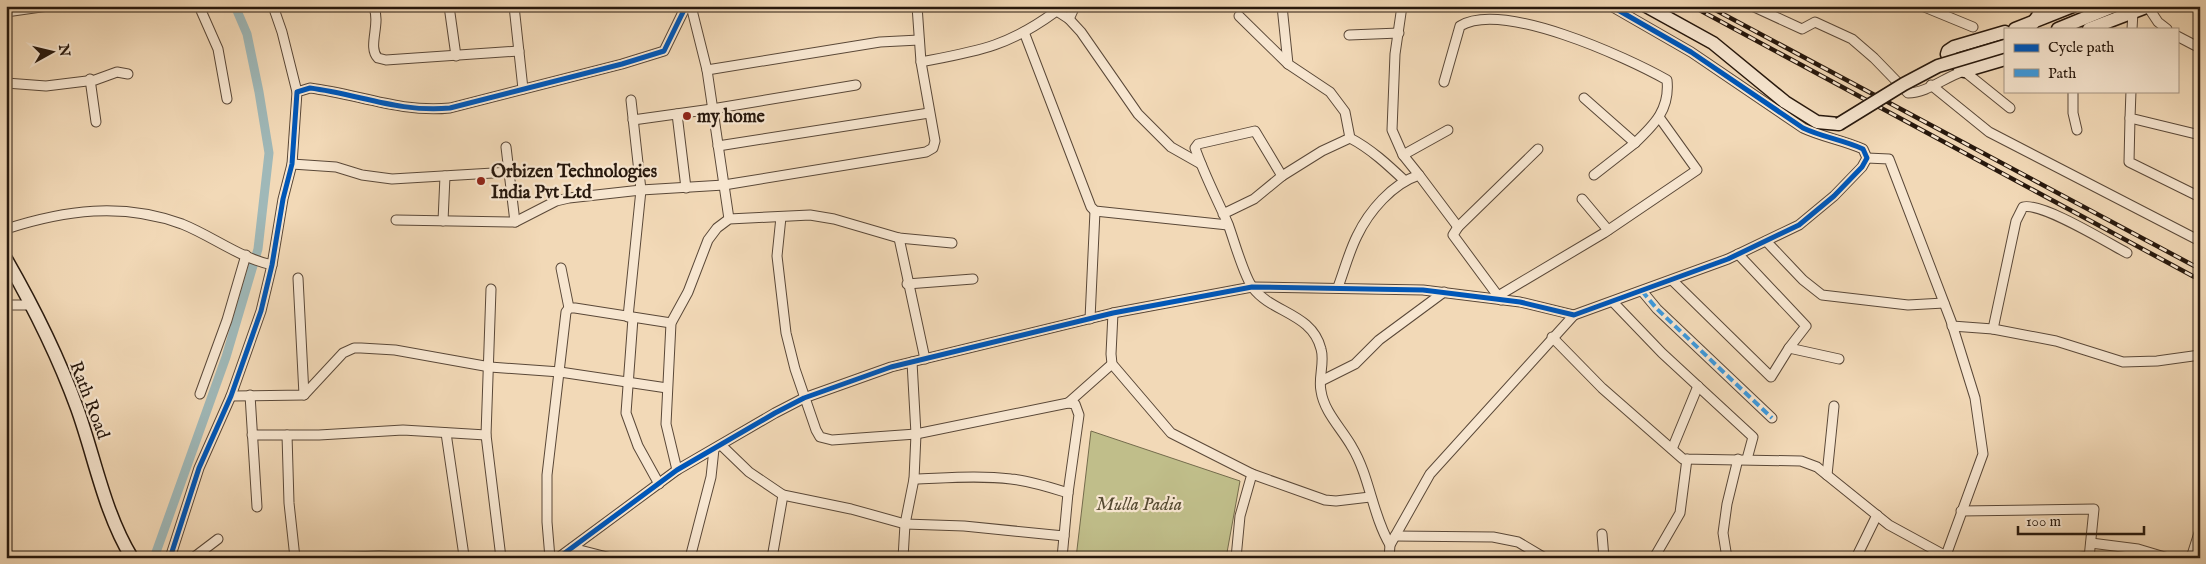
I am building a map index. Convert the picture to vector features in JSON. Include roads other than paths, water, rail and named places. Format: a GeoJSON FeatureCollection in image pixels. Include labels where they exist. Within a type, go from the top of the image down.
{"type":"FeatureCollection","features":[{"type":"Feature","properties":{"kind":"street"},"geometry":{"type":"LineString","coordinates":[[6,12],[48,6]]}},
{"type":"Feature","properties":{"kind":"street"},"geometry":{"type":"LineString","coordinates":[[200,6],[218,49],[227,100]]}},
{"type":"Feature","properties":{"kind":"street"},"geometry":{"type":"LineString","coordinates":[[170,558],[199,468],[231,396],[261,311],[269,264],[292,164],[297,92],[273,6]]}},
{"type":"Feature","properties":{"kind":"street"},"geometry":{"type":"LineString","coordinates":[[337,6],[362,6]]}},
{"type":"Feature","properties":{"kind":"street"},"geometry":{"type":"LineString","coordinates":[[370,6],[374,8],[377,14],[373,48],[378,58],[386,60],[519,51]]}},
{"type":"Feature","properties":{"kind":"street"},"geometry":{"type":"LineString","coordinates":[[449,6],[456,56]]}},
{"type":"Feature","properties":{"kind":"street"},"geometry":{"type":"LineString","coordinates":[[514,6],[523,89]]}},
{"type":"Feature","properties":{"kind":"street"},"geometry":{"type":"LineString","coordinates":[[297,92],[302,89],[320,89],[356,99],[430,110],[474,102],[622,64],[664,51],[686,6]]}},
{"type":"Feature","properties":{"kind":"street"},"geometry":{"type":"LineString","coordinates":[[691,6],[706,70],[729,220]]}},
{"type":"Feature","properties":{"kind":"street"},"geometry":{"type":"LineString","coordinates":[[396,220],[515,222],[556,201],[569,198],[641,190],[724,185],[926,152],[933,148],[935,141],[921,62],[916,6]]}},
{"type":"Feature","properties":{"kind":"street"},"geometry":{"type":"LineString","coordinates":[[1068,19],[1075,6]]}},
{"type":"Feature","properties":{"kind":"street"},"geometry":{"type":"LineString","coordinates":[[1282,6],[1288,64]]}},
{"type":"Feature","properties":{"kind":"street"},"geometry":{"type":"LineString","coordinates":[[1402,6],[1395,54],[1392,130],[1403,155],[1458,227]]}},
{"type":"Feature","properties":{"kind":"street"},"geometry":{"type":"LineString","coordinates":[[1611,6],[1691,52],[1803,128],[1863,149],[1867,158]]}},
{"type":"Feature","properties":{"kind":"street"},"geometry":{"type":"LineString","coordinates":[[1637,6],[1680,26],[1687,27]]}},
{"type":"Feature","properties":{"kind":"street"},"geometry":{"type":"LineString","coordinates":[[1646,6],[1713,43],[1785,102],[1817,122],[1828,124],[1839,124],[1904,84],[1938,66],[2004,46]]}},
{"type":"Feature","properties":{"kind":"street"},"geometry":{"type":"LineString","coordinates":[[1752,6],[1802,29],[1815,22],[1852,39],[1874,58],[1908,93],[1932,85],[1950,75],[2004,59]]}},
{"type":"Feature","properties":{"kind":"street"},"geometry":{"type":"LineString","coordinates":[[1922,6],[1945,11],[1973,28]]}},
{"type":"Feature","properties":{"kind":"street"},"geometry":{"type":"LineString","coordinates":[[2033,23],[2045,6]]}},
{"type":"Feature","properties":{"kind":"street"},"geometry":{"type":"LineString","coordinates":[[2018,28],[2073,6]]}},
{"type":"Feature","properties":{"kind":"street"},"geometry":{"type":"LineString","coordinates":[[2060,28],[2114,6]]}},
{"type":"Feature","properties":{"kind":"street"},"geometry":{"type":"LineString","coordinates":[[2092,28],[2149,6],[2158,22],[2166,28]]}},
{"type":"Feature","properties":{"kind":"street"},"geometry":{"type":"LineString","coordinates":[[921,62],[981,51],[1004,43],[1024,32],[1052,9],[1068,19],[1081,32],[1138,114],[1171,147],[1200,164]]}},
{"type":"Feature","properties":{"kind":"street"},"geometry":{"type":"LineString","coordinates":[[1444,82],[1460,26],[1466,20],[1500,12],[1556,26],[1604,44],[1668,80],[1669,95],[1656,123],[1635,143],[1594,175]]}},
{"type":"Feature","properties":{"kind":"street"},"geometry":{"type":"LineString","coordinates":[[2132,28],[2133,12]]}},
{"type":"Feature","properties":{"kind":"street"},"geometry":{"type":"LineString","coordinates":[[1238,16],[1288,64],[1330,92],[1345,112],[1350,138]]}},
{"type":"Feature","properties":{"kind":"street"},"geometry":{"type":"LineString","coordinates":[[1024,32],[1091,207],[1095,211],[1228,225]]}},
{"type":"Feature","properties":{"kind":"street"},"geometry":{"type":"LineString","coordinates":[[2004,32],[1954,47],[1947,54],[1964,71],[2010,108]]}},
{"type":"Feature","properties":{"kind":"street"},"geometry":{"type":"LineString","coordinates":[[1349,35],[1399,33]]}},
{"type":"Feature","properties":{"kind":"street"},"geometry":{"type":"LineString","coordinates":[[2178,37],[2200,48]]}},
{"type":"Feature","properties":{"kind":"street"},"geometry":{"type":"LineString","coordinates":[[706,70],[880,42],[919,40]]}},
{"type":"Feature","properties":{"kind":"street"},"geometry":{"type":"LineString","coordinates":[[6,83],[46,86],[90,79],[117,72],[128,74]]}},
{"type":"Feature","properties":{"kind":"street"},"geometry":{"type":"LineString","coordinates":[[90,79],[96,122]]}},
{"type":"Feature","properties":{"kind":"street"},"geometry":{"type":"LineString","coordinates":[[633,120],[712,109],[856,84]]}},
{"type":"Feature","properties":{"kind":"street"},"geometry":{"type":"LineString","coordinates":[[1932,85],[1989,132],[2200,241]]}},
{"type":"Feature","properties":{"kind":"street"},"geometry":{"type":"LineString","coordinates":[[2073,92],[2072,113],[2077,130]]}},
{"type":"Feature","properties":{"kind":"street"},"geometry":{"type":"LineString","coordinates":[[2130,92],[2129,162],[2200,197]]}},
{"type":"Feature","properties":{"kind":"street"},"geometry":{"type":"LineString","coordinates":[[1584,98],[1635,143]]}},
{"type":"Feature","properties":{"kind":"street"},"geometry":{"type":"LineString","coordinates":[[631,100],[641,190],[630,317],[626,413],[629,426],[638,446],[658,484]]}},
{"type":"Feature","properties":{"kind":"street"},"geometry":{"type":"LineString","coordinates":[[718,146],[929,112]]}},
{"type":"Feature","properties":{"kind":"street"},"geometry":{"type":"LineString","coordinates":[[677,114],[686,188]]}},
{"type":"Feature","properties":{"kind":"street"},"geometry":{"type":"LineString","coordinates":[[1500,298],[1608,230],[1697,170],[1660,116]]}},
{"type":"Feature","properties":{"kind":"street"},"geometry":{"type":"LineString","coordinates":[[2130,118],[2200,135]]}},
{"type":"Feature","properties":{"kind":"street"},"geometry":{"type":"LineString","coordinates":[[1403,155],[1448,130]]}},
{"type":"Feature","properties":{"kind":"street"},"geometry":{"type":"LineString","coordinates":[[1282,176],[1255,131],[1198,144],[1195,148],[1252,287],[1269,304],[1288,311],[1304,322],[1314,334],[1322,350],[1320,391],[1326,405],[1362,464],[1370,497],[1382,532],[1390,545]]}},
{"type":"Feature","properties":{"kind":"street"},"geometry":{"type":"LineString","coordinates":[[1223,214],[1254,199],[1282,176],[1322,151],[1350,138]]}},
{"type":"Feature","properties":{"kind":"street"},"geometry":{"type":"LineString","coordinates":[[1350,138],[1361,144],[1405,181]]}},
{"type":"Feature","properties":{"kind":"street"},"geometry":{"type":"LineString","coordinates":[[506,148],[515,222]]}},
{"type":"Feature","properties":{"kind":"street"},"geometry":{"type":"LineString","coordinates":[[1500,298],[1453,235],[1458,227],[1538,149]]}},
{"type":"Feature","properties":{"kind":"street"},"geometry":{"type":"LineString","coordinates":[[1389,558],[1390,545],[1430,474],[1574,315],[1738,254],[1799,225],[1834,196],[1862,167],[1867,158]]}},
{"type":"Feature","properties":{"kind":"street"},"geometry":{"type":"LineString","coordinates":[[1552,338],[1602,388],[1683,458],[1801,461],[1816,467],[1827,475],[1889,525],[1946,557],[1983,454],[1975,398],[1944,303],[1889,158],[1867,158]]}},
{"type":"Feature","properties":{"kind":"street"},"geometry":{"type":"LineString","coordinates":[[292,164],[327,166],[362,175],[392,179],[510,172]]}},
{"type":"Feature","properties":{"kind":"street"},"geometry":{"type":"LineString","coordinates":[[1338,287],[1356,236],[1386,195],[1405,181],[1419,175]]}},
{"type":"Feature","properties":{"kind":"street"},"geometry":{"type":"LineString","coordinates":[[443,221],[445,176]]}},
{"type":"Feature","properties":{"kind":"street"},"geometry":{"type":"LineString","coordinates":[[1582,199],[1608,230]]}},
{"type":"Feature","properties":{"kind":"street"},"geometry":{"type":"LineString","coordinates":[[1993,329],[2016,221],[2024,208],[2031,206],[2046,210],[2127,253]]}},
{"type":"Feature","properties":{"kind":"street"},"geometry":{"type":"LineString","coordinates":[[6,229],[38,219],[109,209],[138,213],[181,224],[269,264]]}},
{"type":"Feature","properties":{"kind":"street"},"geometry":{"type":"LineString","coordinates":[[1090,319],[1095,211]]}},
{"type":"Feature","properties":{"kind":"street"},"geometry":{"type":"LineString","coordinates":[[677,470],[666,424],[666,388],[671,323],[688,292],[708,240],[717,228],[729,220],[821,216],[899,238],[952,243]]}},
{"type":"Feature","properties":{"kind":"street"},"geometry":{"type":"LineString","coordinates":[[781,217],[777,256],[786,333],[804,398],[820,436],[825,439],[916,434],[1068,403],[1075,404],[1078,407],[1079,415],[1068,493],[1062,558]]}},
{"type":"Feature","properties":{"kind":"street"},"geometry":{"type":"LineString","coordinates":[[899,238],[907,284],[925,359]]}},
{"type":"Feature","properties":{"kind":"street"},"geometry":{"type":"LineString","coordinates":[[1766,241],[1803,280],[1822,295],[1908,305],[1944,303]]}},
{"type":"Feature","properties":{"kind":"street"},"geometry":{"type":"LineString","coordinates":[[1672,280],[1771,377],[1789,348],[1806,326],[1738,254]]}},
{"type":"Feature","properties":{"kind":"street"},"geometry":{"type":"LineString","coordinates":[[200,394],[248,256]]}},
{"type":"Feature","properties":{"kind":"street","name":"Rath Road"},"geometry":{"type":"LineString","coordinates":[[6,259],[32,305],[76,406],[110,514],[132,558]]}},
{"type":"Feature","properties":{"kind":"street"},"geometry":{"type":"LineString","coordinates":[[550,558],[547,522],[547,475],[566,312],[569,308],[561,268]]}},
{"type":"Feature","properties":{"kind":"street"},"geometry":{"type":"LineString","coordinates":[[298,278],[304,395]]}},
{"type":"Feature","properties":{"kind":"street"},"geometry":{"type":"LineString","coordinates":[[907,284],[972,279]]}},
{"type":"Feature","properties":{"kind":"street"},"geometry":{"type":"LineString","coordinates":[[558,558],[677,470],[804,398],[867,375],[912,362],[1113,313],[1252,287],[1338,287],[1423,290],[1500,298],[1574,315]]}},
{"type":"Feature","properties":{"kind":"street"},"geometry":{"type":"LineString","coordinates":[[491,289],[490,367],[486,435],[501,558]]}},
{"type":"Feature","properties":{"kind":"street"},"geometry":{"type":"LineString","coordinates":[[1642,291],[1657,309],[1772,418]]}},
{"type":"Feature","properties":{"kind":"street"},"geometry":{"type":"LineString","coordinates":[[1320,381],[1355,364],[1379,340],[1444,292]]}},
{"type":"Feature","properties":{"kind":"street"},"geometry":{"type":"LineString","coordinates":[[1613,302],[1662,353],[1753,436],[1727,504],[1723,533],[1726,558]]}},
{"type":"Feature","properties":{"kind":"street"},"geometry":{"type":"LineString","coordinates":[[6,305],[32,305]]}},
{"type":"Feature","properties":{"kind":"street"},"geometry":{"type":"LineString","coordinates":[[569,308],[671,323]]}},
{"type":"Feature","properties":{"kind":"street"},"geometry":{"type":"LineString","coordinates":[[1113,313],[1112,364],[1171,433],[1252,474],[1325,500],[1336,501],[1370,497]]}},
{"type":"Feature","properties":{"kind":"street"},"geometry":{"type":"LineString","coordinates":[[1952,326],[1993,329],[2056,341],[2123,362],[2157,361],[2200,355]]}},
{"type":"Feature","properties":{"kind":"street"},"geometry":{"type":"LineString","coordinates":[[231,396],[304,395],[334,361],[343,353],[354,348],[395,350],[490,367],[560,372],[666,388]]}},
{"type":"Feature","properties":{"kind":"street"},"geometry":{"type":"LineString","coordinates":[[1789,348],[1839,359]]}},
{"type":"Feature","properties":{"kind":"street"},"geometry":{"type":"LineString","coordinates":[[903,558],[905,524],[914,479],[916,434],[912,362]]}},
{"type":"Feature","properties":{"kind":"street"},"geometry":{"type":"LineString","coordinates":[[1068,403],[1112,364]]}},
{"type":"Feature","properties":{"kind":"street"},"geometry":{"type":"LineString","coordinates":[[1672,449],[1698,386]]}},
{"type":"Feature","properties":{"kind":"street"},"geometry":{"type":"LineString","coordinates":[[250,395],[257,508]]}},
{"type":"Feature","properties":{"kind":"street"},"geometry":{"type":"LineString","coordinates":[[1827,475],[1834,406]]}},
{"type":"Feature","properties":{"kind":"street"},"geometry":{"type":"LineString","coordinates":[[252,435],[319,436],[403,430],[486,435]]}},
{"type":"Feature","properties":{"kind":"street"},"geometry":{"type":"LineString","coordinates":[[326,558],[465,557],[446,433]]}},
{"type":"Feature","properties":{"kind":"street"},"geometry":{"type":"LineString","coordinates":[[287,435],[289,503],[295,558]]}},
{"type":"Feature","properties":{"kind":"street"},"geometry":{"type":"LineString","coordinates":[[718,447],[749,472],[783,495],[851,509],[905,524],[973,527],[1064,536]]}},
{"type":"Feature","properties":{"kind":"street"},"geometry":{"type":"LineString","coordinates":[[690,558],[718,447]]}},
{"type":"Feature","properties":{"kind":"street"},"geometry":{"type":"LineString","coordinates":[[1654,558],[1680,512],[1687,459]]}},
{"type":"Feature","properties":{"kind":"street"},"geometry":{"type":"LineString","coordinates":[[1236,558],[1240,516],[1252,474]]}},
{"type":"Feature","properties":{"kind":"street"},"geometry":{"type":"LineString","coordinates":[[914,479],[960,477],[1011,479],[1036,483],[1068,493]]}},
{"type":"Feature","properties":{"kind":"street"},"geometry":{"type":"LineString","coordinates":[[772,558],[783,495]]}},
{"type":"Feature","properties":{"kind":"street"},"geometry":{"type":"LineString","coordinates":[[1962,511],[2094,509],[2089,557],[2077,558]]}},
{"type":"Feature","properties":{"kind":"street"},"geometry":{"type":"LineString","coordinates":[[1856,558],[1877,515]]}},
{"type":"Feature","properties":{"kind":"street"},"geometry":{"type":"LineString","coordinates":[[2191,558],[2200,530]]}},
{"type":"Feature","properties":{"kind":"street"},"geometry":{"type":"LineString","coordinates":[[1602,534],[1604,558]]}},
{"type":"Feature","properties":{"kind":"street"},"geometry":{"type":"LineString","coordinates":[[1395,536],[1493,537],[1518,542],[1545,558]]}},
{"type":"Feature","properties":{"kind":"street"},"geometry":{"type":"LineString","coordinates":[[193,558],[218,539]]}},
{"type":"Feature","properties":{"kind":"street"},"geometry":{"type":"LineString","coordinates":[[2091,543],[2138,548],[2168,558]]}},
{"type":"Feature","properties":{"kind":"street"},"geometry":{"type":"LineString","coordinates":[[572,548],[611,558]]}},
{"type":"Feature","properties":{"kind":"waterway"},"geometry":{"type":"LineString","coordinates":[[154,558],[226,357],[258,249],[269,153],[247,34],[235,6]]}},
{"type":"Feature","properties":{"kind":"railway"},"geometry":{"type":"LineString","coordinates":[[1692,6],[2200,280]]}},
{"type":"Feature","properties":{"kind":"railway"},"geometry":{"type":"LineString","coordinates":[[1708,6],[2200,269]]}},
{"type":"Feature","properties":{"kind":"place","name":"my home"},"geometry":{"type":"Point","coordinates":[687,116]}},
{"type":"Feature","properties":{"kind":"place","name":"Orbizen Technologies India Pvt Ltd"},"geometry":{"type":"Point","coordinates":[481,181]}},
{"type":"Feature","properties":{"kind":"park label","name":"Mulla Padia"},"geometry":{"type":"Point","coordinates":[1139,504]}}]}
